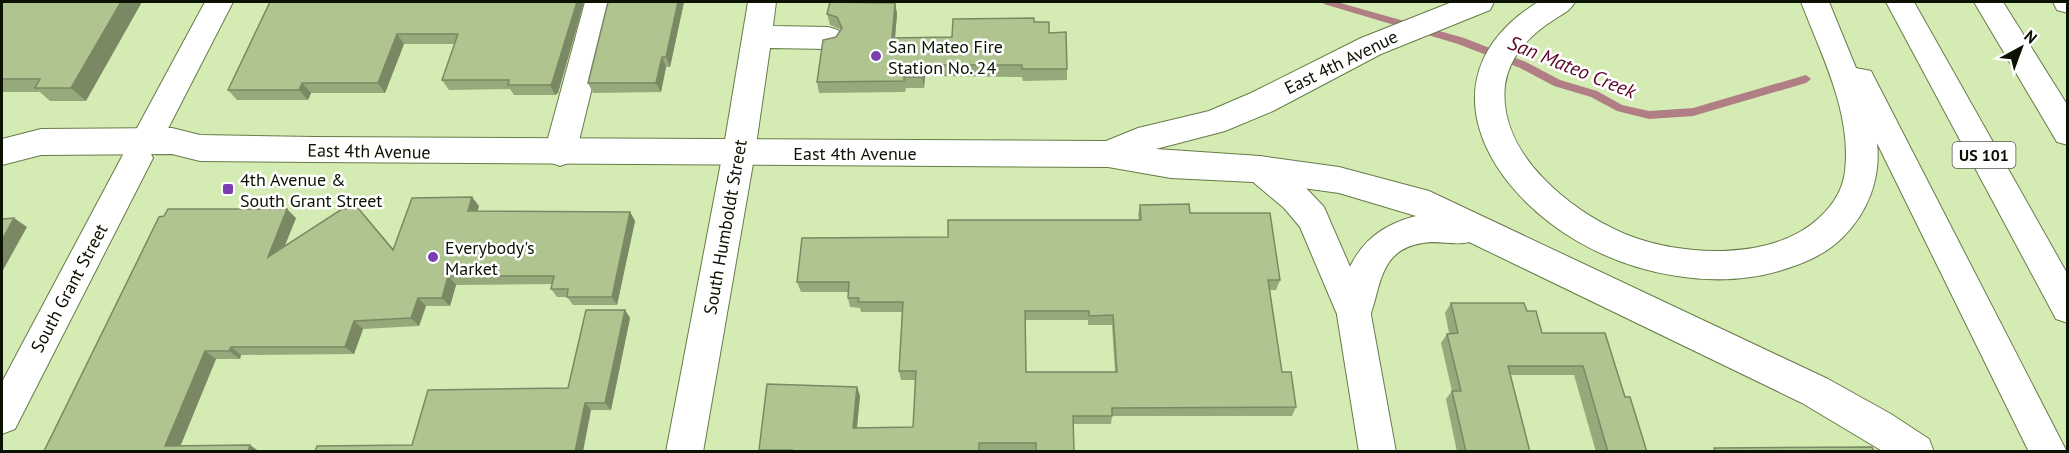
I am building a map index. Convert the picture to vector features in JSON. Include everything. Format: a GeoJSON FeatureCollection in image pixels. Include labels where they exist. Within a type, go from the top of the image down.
{"type":"FeatureCollection","features":[{"type":"Feature","properties":{"kind":"main road","name":"South Grant Street"},"geometry":{"type":"LineString","coordinates":[[2,417],[219,2]]}},
{"type":"Feature","properties":{"kind":"main road"},"geometry":{"type":"LineString","coordinates":[[560,153],[599,2]]}},
{"type":"Feature","properties":{"kind":"main road","name":"South Humboldt Street"},"geometry":{"type":"LineString","coordinates":[[684,452],[739,152],[762,2]]}},
{"type":"Feature","properties":{"kind":"main road"},"geometry":{"type":"LineString","coordinates":[[1561,2],[1517,32],[1503,49],[1493,68],[1488,87],[1490,115],[1498,141],[1512,166],[1537,194],[1566,217],[1600,237],[1638,253],[1680,262],[1721,265],[1760,261],[1795,252],[1821,237],[1841,217],[1854,194],[1862,171],[1855,109],[1815,2]]}},
{"type":"Feature","properties":{"kind":"main road"},"geometry":{"type":"LineString","coordinates":[[1823,2],[2049,452]]}},
{"type":"Feature","properties":{"kind":"main road","name":"US 101"},"geometry":{"type":"LineString","coordinates":[[1900,2],[2067,308]]}},
{"type":"Feature","properties":{"kind":"main road"},"geometry":{"type":"LineString","coordinates":[[1988,2],[2067,133]]}},
{"type":"Feature","properties":{"kind":"main road","name":"East 4th Avenue"},"geometry":{"type":"LineString","coordinates":[[2,152],[30,158],[141,150],[160,158],[200,148],[560,153],[1108,154],[1138,141],[1214,122],[1262,102],[1371,46],[1467,6]]}},
{"type":"Feature","properties":{"kind":"main road"},"geometry":{"type":"LineString","coordinates":[[755,48],[826,48]]}},
{"type":"Feature","properties":{"kind":"main road"},"geometry":{"type":"LineString","coordinates":[[1108,154],[1171,165],[1309,173],[1362,183],[1417,201],[1815,391],[1878,426],[1916,452]]}},
{"type":"Feature","properties":{"kind":"main road"},"geometry":{"type":"LineString","coordinates":[[1260,169],[1295,198],[1311,217],[1322,237],[1354,315],[1378,452]]}},
{"type":"Feature","properties":{"kind":"main road"},"geometry":{"type":"LineString","coordinates":[[1354,315],[1366,269],[1377,252],[1391,238],[1410,230],[1435,226],[1463,228],[1495,237]]}},
{"type":"Feature","properties":{"kind":"building"},"geometry":{"type":"Polygon","coordinates":[[[2,2],[121,2],[71,88],[35,88],[40,79],[2,79],[2,2]]]}},
{"type":"Feature","properties":{"kind":"building"},"geometry":{"type":"Polygon","coordinates":[[[270,2],[577,2],[550,85],[508,85],[509,80],[442,80],[458,34],[397,34],[378,83],[302,83],[299,90],[228,90],[270,2]]]}},
{"type":"Feature","properties":{"kind":"building"},"geometry":{"type":"Polygon","coordinates":[[[608,2],[678,2],[666,57],[662,57],[656,83],[588,83],[608,2]]]}},
{"type":"Feature","properties":{"kind":"building"},"geometry":{"type":"Polygon","coordinates":[[[830,2],[895,3],[892,38],[952,37],[953,19],[1034,18],[1034,22],[1049,22],[1049,33],[1066,32],[1067,69],[1022,69],[1022,65],[923,65],[922,77],[904,77],[904,81],[817,82],[823,40],[836,37],[842,28],[837,17],[827,14],[830,2]]]}},
{"type":"Feature","properties":{"kind":"building"},"geometry":{"type":"Polygon","coordinates":[[[472,197],[468,211],[630,212],[612,297],[567,297],[568,289],[551,289],[554,276],[448,276],[442,298],[418,298],[411,318],[354,321],[345,347],[231,347],[229,351],[205,351],[165,446],[250,445],[248,452],[40,452],[44,451],[159,217],[164,216],[168,209],[287,209],[268,257],[342,209],[358,208],[393,250],[412,198],[472,197]]]}},
{"type":"Feature","properties":{"kind":"building"},"geometry":{"type":"Polygon","coordinates":[[[1189,204],[1190,213],[1270,213],[1280,280],[1268,280],[1282,372],[1291,372],[1296,407],[1112,408],[1112,416],[1073,416],[1074,452],[1036,452],[1036,443],[979,443],[979,452],[759,450],[767,384],[857,387],[853,428],[913,427],[916,371],[899,371],[903,302],[858,302],[859,298],[848,298],[849,282],[797,282],[802,238],[948,237],[948,220],[1141,220],[1140,205],[1189,204]],[[1025,311],[1026,372],[1117,372],[1113,315],[1089,316],[1089,311],[1025,311]]]}},
{"type":"Feature","properties":{"kind":"building"},"geometry":{"type":"Polygon","coordinates":[[[14,218],[2,240],[2,219],[14,218]]]}},
{"type":"Feature","properties":{"kind":"building"},"geometry":{"type":"Polygon","coordinates":[[[1451,303],[1524,303],[1527,311],[1536,311],[1542,333],[1605,333],[1625,397],[1630,397],[1647,452],[1608,452],[1583,366],[1508,366],[1530,452],[1466,452],[1452,391],[1461,391],[1447,334],[1458,333],[1451,303]]]}},
{"type":"Feature","properties":{"kind":"building"},"geometry":{"type":"Polygon","coordinates":[[[586,310],[625,310],[605,403],[585,403],[575,452],[315,452],[317,446],[412,445],[428,390],[568,388],[586,310]]]}},
{"type":"Feature","properties":{"kind":"building"},"geometry":{"type":"Polygon","coordinates":[[[1872,447],[1874,452],[1715,452],[1714,448],[1872,447]]]}},
{"type":"Feature","properties":{"kind":"waterway","name":"San Mateo Creek"},"geometry":{"type":"LineString","coordinates":[[1327,2],[1461,41],[1523,65],[1557,83],[1594,94],[1620,108],[1649,115],[1693,112],[1806,79]]}},
{"type":"Feature","properties":{"kind":"place","name":"San Mateo Fire Station No. 24"},"geometry":{"type":"Point","coordinates":[876,56]}},
{"type":"Feature","properties":{"kind":"place","name":"4th Avenue & South Grant Street"},"geometry":{"type":"Point","coordinates":[228,189]}},
{"type":"Feature","properties":{"kind":"place","name":"Everybody's Market"},"geometry":{"type":"Point","coordinates":[433,257]}}]}
